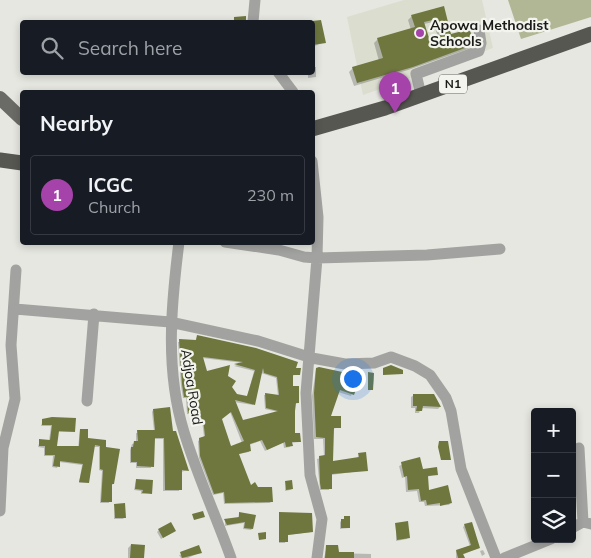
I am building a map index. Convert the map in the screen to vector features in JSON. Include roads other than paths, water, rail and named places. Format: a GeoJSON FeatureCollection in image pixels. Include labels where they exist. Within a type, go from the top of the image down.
{"type":"FeatureCollection","features":[{"type":"Feature","properties":{"kind":"highway","name":"N1"},"geometry":{"type":"LineString","coordinates":[[315,128],[421,95],[591,34]]}},
{"type":"Feature","properties":{"kind":"highway"},"geometry":{"type":"LineString","coordinates":[[0,160],[20,163]]}},
{"type":"Feature","properties":{"kind":"main road"},"geometry":{"type":"LineString","coordinates":[[0,98],[20,117]]}},
{"type":"Feature","properties":{"kind":"street"},"geometry":{"type":"LineString","coordinates":[[253,20],[255,0]]}},
{"type":"Feature","properties":{"kind":"street"},"geometry":{"type":"LineString","coordinates":[[421,95],[416,74],[479,51],[481,43],[478,30]]}},
{"type":"Feature","properties":{"kind":"street"},"geometry":{"type":"LineString","coordinates":[[280,75],[292,90]]}},
{"type":"Feature","properties":{"kind":"street"},"geometry":{"type":"LineString","coordinates":[[315,189],[318,217],[317,258],[306,393],[310,475],[322,519],[320,553],[317,558]]}},
{"type":"Feature","properties":{"kind":"street","name":"Adjoa Road"},"geometry":{"type":"LineString","coordinates":[[179,245],[170,322],[173,375],[184,432],[231,558]]}},
{"type":"Feature","properties":{"kind":"street"},"geometry":{"type":"LineString","coordinates":[[245,245],[317,258],[427,255],[500,249]]}},
{"type":"Feature","properties":{"kind":"street"},"geometry":{"type":"LineString","coordinates":[[1,505],[3,448],[15,399],[6,345],[15,309],[16,270]]}},
{"type":"Feature","properties":{"kind":"street"},"geometry":{"type":"LineString","coordinates":[[15,309],[94,314],[170,322],[238,336],[318,360],[358,365],[374,363],[391,357],[415,366],[430,375],[446,398],[451,410],[459,464],[496,558]]}},
{"type":"Feature","properties":{"kind":"street"},"geometry":{"type":"LineString","coordinates":[[87,401],[94,314]]}},
{"type":"Feature","properties":{"kind":"street"},"geometry":{"type":"LineString","coordinates":[[0,412],[12,412]]}},
{"type":"Feature","properties":{"kind":"street"},"geometry":{"type":"LineString","coordinates":[[579,448],[587,523]]}},
{"type":"Feature","properties":{"kind":"street"},"geometry":{"type":"LineString","coordinates":[[504,558],[540,543]]}},
{"type":"Feature","properties":{"kind":"place","name":"Apowa Methodist Schools"},"geometry":{"type":"Point","coordinates":[420,33]}},
{"type":"Feature","properties":{"kind":"place","name":"ICGC"},"geometry":{"type":"Point","coordinates":[395,113]}}]}
